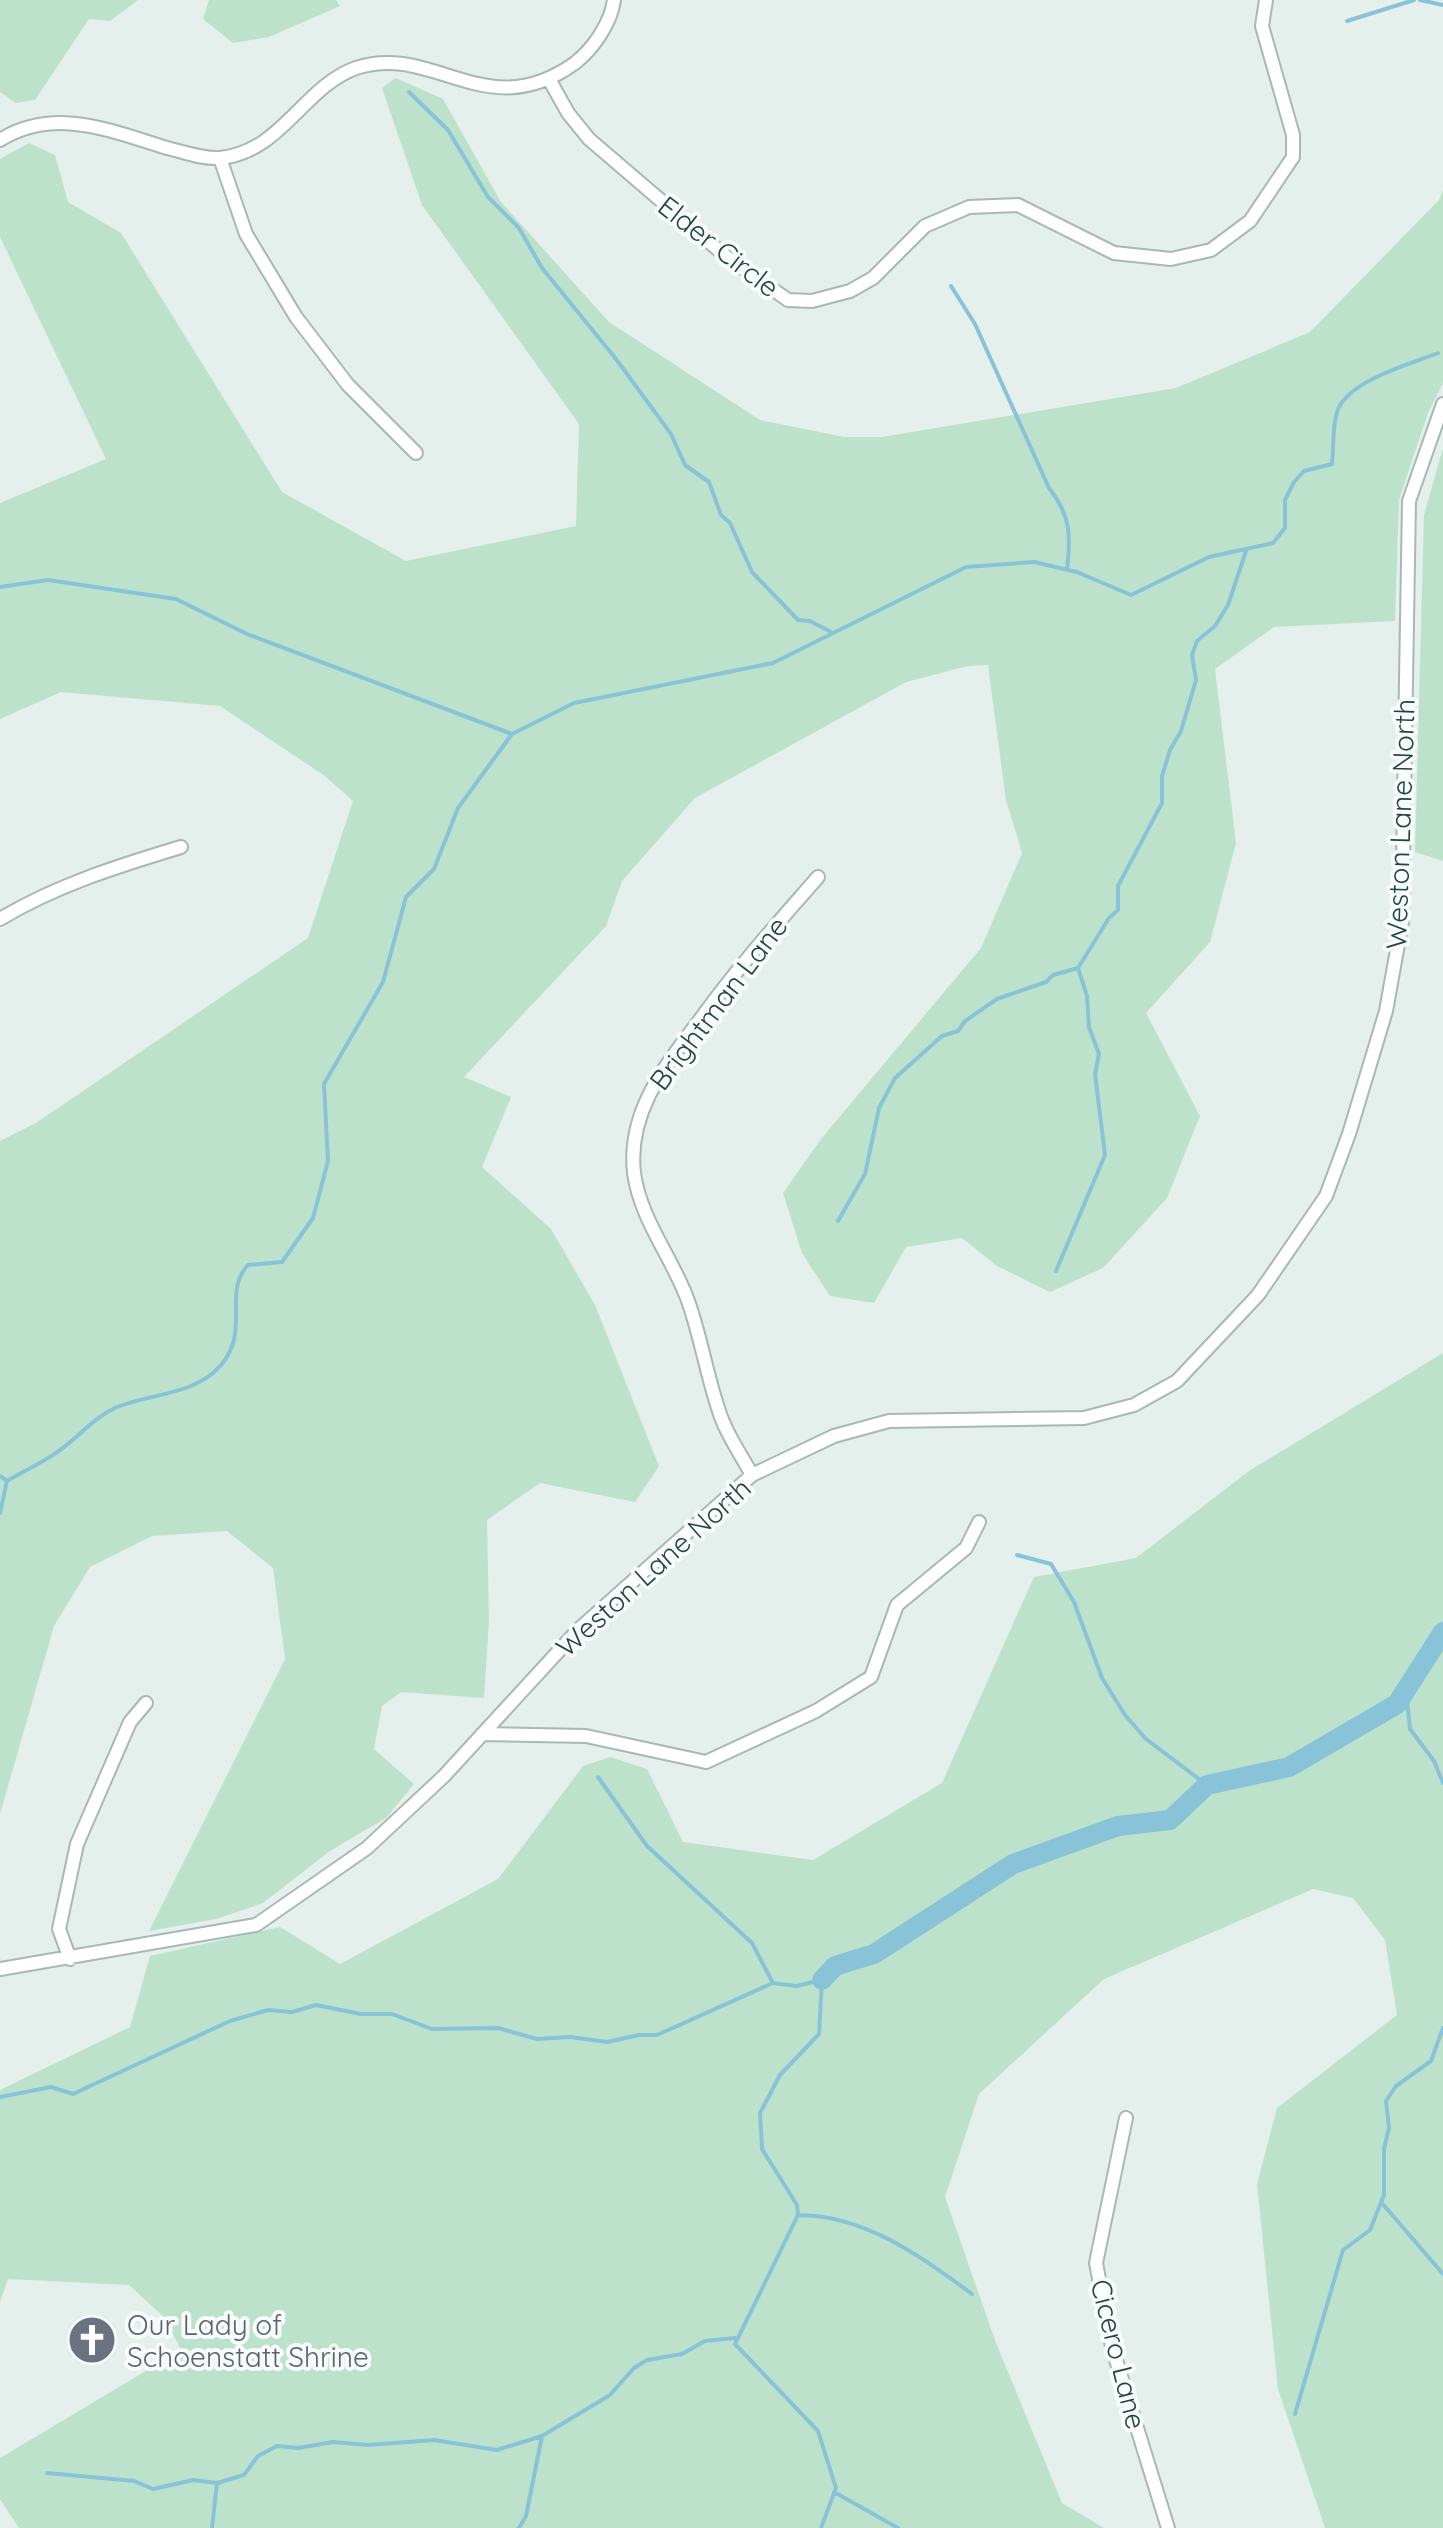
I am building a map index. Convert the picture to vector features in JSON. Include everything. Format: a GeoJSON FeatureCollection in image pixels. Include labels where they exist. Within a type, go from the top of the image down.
{"type":"FeatureCollection","features":[{"type":"Feature","properties":{"kind":"street"},"geometry":{"type":"LineString","coordinates":[[0,140],[32,124],[72,121],[188,154],[220,158],[263,143],[340,74],[362,66],[381,62],[404,64],[494,87],[548,80],[586,55],[614,0]]}},
{"type":"Feature","properties":{"kind":"street","name":"Elder Circle"},"geometry":{"type":"LineString","coordinates":[[548,80],[589,139],[715,248],[788,300],[812,301],[850,291],[866,282],[925,226],[982,205],[1018,205],[1114,253],[1171,259],[1211,250],[1250,220],[1292,157],[1293,135],[1262,26],[1266,0]]}},
{"type":"Feature","properties":{"kind":"street"},"geometry":{"type":"LineString","coordinates":[[220,158],[246,234],[296,317],[348,384],[416,453]]}},
{"type":"Feature","properties":{"kind":"street","name":"Weston Lane North"},"geometry":{"type":"LineString","coordinates":[[0,1969],[256,1925],[368,1848],[482,1734],[578,1630],[752,1475],[834,1436],[889,1421],[1084,1418],[1134,1405],[1177,1382],[1258,1295],[1326,1196],[1386,1011],[1402,922],[1409,500],[1443,404]]}},
{"type":"Feature","properties":{"kind":"street"},"geometry":{"type":"LineString","coordinates":[[0,919],[36,897],[181,847]]}},
{"type":"Feature","properties":{"kind":"street","name":"Brightman Lane"},"geometry":{"type":"LineString","coordinates":[[752,1475],[719,1412],[676,1270],[642,1206],[635,1176],[636,1133],[658,1076],[748,954],[818,877]]}},
{"type":"Feature","properties":{"kind":"street"},"geometry":{"type":"LineString","coordinates":[[482,1734],[586,1736],[706,1762],[816,1711],[871,1677],[896,1605],[966,1548],[979,1522]]}},
{"type":"Feature","properties":{"kind":"street"},"geometry":{"type":"LineString","coordinates":[[70,1959],[59,1929],[77,1844],[130,1722],[146,1703]]}},
{"type":"Feature","properties":{"kind":"street","name":"Cicero Lane"},"geometry":{"type":"LineString","coordinates":[[1126,2118],[1096,2263],[1112,2347],[1168,2528]]}},
{"type":"Feature","properties":{"kind":"green space"},"geometry":{"type":"Polygon","coordinates":[[[0,0],[138,0],[110,21],[89,19],[35,100],[16,103],[0,92],[0,0]]]}},
{"type":"Feature","properties":{"kind":"green space"},"geometry":{"type":"Polygon","coordinates":[[[209,0],[336,0],[340,6],[269,37],[233,43],[203,19],[209,0]]]}},
{"type":"Feature","properties":{"kind":"green space"},"geometry":{"type":"Polygon","coordinates":[[[396,78],[443,99],[501,202],[609,322],[760,420],[844,437],[882,437],[1176,388],[1310,332],[1439,200],[1443,191],[1443,383],[1428,413],[1399,500],[1395,621],[1274,627],[1215,669],[1236,843],[1210,942],[1146,1013],[1200,1116],[1167,1198],[1103,1268],[1050,1292],[997,1266],[962,1238],[906,1247],[874,1303],[830,1296],[802,1253],[783,1193],[821,1139],[981,948],[1022,853],[1006,800],[988,665],[968,666],[906,682],[695,798],[622,881],[606,926],[464,1077],[511,1097],[482,1167],[551,1229],[595,1305],[659,1466],[635,1502],[540,1483],[487,1520],[489,1620],[484,1698],[401,1692],[382,1706],[374,1749],[414,1784],[386,1818],[330,1851],[263,1903],[216,1919],[149,1931],[285,1659],[273,1568],[227,1531],[152,1536],[90,1567],[54,1626],[0,1814],[0,1141],[36,1123],[308,938],[353,801],[325,776],[220,706],[61,692],[0,719],[0,503],[106,459],[0,237],[0,159],[29,143],[55,155],[68,202],[121,233],[282,492],[406,561],[576,526],[579,424],[422,205],[382,88],[396,78]]]}},
{"type":"Feature","properties":{"kind":"green space"},"geometry":{"type":"Polygon","coordinates":[[[1443,448],[1443,861],[1415,852],[1424,515],[1443,448]]]}},
{"type":"Feature","properties":{"kind":"green space"},"geometry":{"type":"Polygon","coordinates":[[[1443,1353],[1443,2528],[1325,2528],[1278,2389],[1257,2184],[1277,2108],[1397,2015],[1385,1940],[1353,1898],[1313,1889],[1104,1979],[979,2094],[945,2197],[996,2343],[1062,2503],[1104,2528],[19,2528],[0,2499],[0,2458],[181,2350],[165,2318],[129,2285],[8,2279],[0,2302],[0,2090],[130,2027],[150,1956],[280,1927],[340,1964],[498,1879],[583,1766],[610,1757],[647,1769],[683,1842],[813,1860],[942,1783],[1034,1577],[1136,1558],[1249,1471],[1443,1353]]]}},
{"type":"Feature","properties":{"kind":"waterway"},"geometry":{"type":"LineString","coordinates":[[1347,21],[1414,0]]}},
{"type":"Feature","properties":{"kind":"waterway"},"geometry":{"type":"LineString","coordinates":[[1420,0],[1443,5]]}},
{"type":"Feature","properties":{"kind":"waterway"},"geometry":{"type":"LineString","coordinates":[[409,92],[448,130],[488,197],[519,228],[542,268],[671,434],[685,465],[709,482],[721,515],[730,523],[752,572],[798,620],[810,621],[831,632]]}},
{"type":"Feature","properties":{"kind":"waterway"},"geometry":{"type":"LineString","coordinates":[[951,286],[975,324],[1049,488],[1062,508],[1069,536],[1067,569]]}},
{"type":"Feature","properties":{"kind":"waterway"},"geometry":{"type":"LineString","coordinates":[[0,587],[48,580],[176,599],[247,634],[512,734],[574,703],[773,663],[966,567],[1034,562],[1077,572],[1131,595],[1209,557],[1273,543],[1285,528],[1285,500],[1294,482],[1304,471],[1332,464],[1335,420],[1346,397],[1384,374],[1438,353]]}},
{"type":"Feature","properties":{"kind":"waterway"},"geometry":{"type":"LineString","coordinates":[[1056,1271],[1105,1155],[1095,1074],[1099,1054],[1089,1027],[1087,996],[1078,968],[1118,910],[1118,886],[1162,803],[1162,776],[1196,680],[1192,655],[1197,641],[1215,626],[1228,605],[1246,551]]}},
{"type":"Feature","properties":{"kind":"waterway"},"geometry":{"type":"LineString","coordinates":[[0,1476],[7,1481],[47,1458],[115,1408],[198,1383],[221,1365],[230,1352],[241,1276],[248,1265],[282,1262],[313,1218],[328,1161],[324,1084],[383,982],[406,897],[434,869],[458,808],[512,734]]}},
{"type":"Feature","properties":{"kind":"waterway"},"geometry":{"type":"LineString","coordinates":[[838,1221],[865,1174],[879,1108],[895,1078],[942,1036],[958,1031],[965,1021],[997,999],[1078,968]]}},
{"type":"Feature","properties":{"kind":"waterway"},"geometry":{"type":"LineString","coordinates":[[0,1513],[7,1481]]}},
{"type":"Feature","properties":{"kind":"waterway"},"geometry":{"type":"LineString","coordinates":[[1017,1555],[1051,1564],[1074,1602],[1102,1678],[1125,1715],[1146,1739],[1207,1785]]}},
{"type":"Feature","properties":{"kind":"waterway"},"geometry":{"type":"LineString","coordinates":[[822,1980],[835,1966],[874,1954],[1013,1864],[1118,1826],[1170,1820],[1207,1785],[1289,1767],[1397,1704],[1443,1632]]}},
{"type":"Feature","properties":{"kind":"waterway"},"geometry":{"type":"LineString","coordinates":[[1406,1690],[1410,1729],[1434,1761],[1443,1783]]}},
{"type":"Feature","properties":{"kind":"waterway"},"geometry":{"type":"LineString","coordinates":[[598,1777],[647,1846],[752,1943],[773,1983]]}},
{"type":"Feature","properties":{"kind":"waterway"},"geometry":{"type":"LineString","coordinates":[[0,2097],[51,2087],[73,2094],[230,2021],[268,2010],[292,2012],[316,2005],[361,2014],[392,2014],[432,2029],[498,2028],[537,2039],[570,2037],[607,2042],[657,2035],[773,1983],[796,1986],[822,1980],[819,2034],[780,2075],[760,2113],[762,2149],[797,2205],[798,2215],[735,2344],[818,2431],[836,2488],[821,2528]]}},
{"type":"Feature","properties":{"kind":"waterway"},"geometry":{"type":"LineString","coordinates":[[1295,2414],[1343,2250],[1370,2230],[1384,2195],[1384,2149],[1389,2128],[1386,2101],[1396,2086],[1431,2061],[1443,2028]]}},
{"type":"Feature","properties":{"kind":"waterway"},"geometry":{"type":"LineString","coordinates":[[1381,2202],[1443,2274]]}},
{"type":"Feature","properties":{"kind":"waterway"},"geometry":{"type":"LineString","coordinates":[[798,2215],[846,2222],[869,2230],[912,2252],[972,2294]]}},
{"type":"Feature","properties":{"kind":"waterway"},"geometry":{"type":"LineString","coordinates":[[212,2528],[217,2483],[244,2475],[258,2456],[277,2446],[434,2440],[497,2450],[542,2436],[610,2395],[634,2368],[647,2360],[682,2354],[705,2341],[735,2338]]}},
{"type":"Feature","properties":{"kind":"waterway"},"geometry":{"type":"LineString","coordinates":[[519,2528],[526,2516],[542,2436]]}},
{"type":"Feature","properties":{"kind":"waterway"},"geometry":{"type":"LineString","coordinates":[[47,2473],[134,2481],[153,2489],[193,2480],[217,2483]]}},
{"type":"Feature","properties":{"kind":"waterway"},"geometry":{"type":"LineString","coordinates":[[834,2492],[898,2528]]}},
{"type":"Feature","properties":{"kind":"place","name":"Our Lady of Schoenstatt Shrine"},"geometry":{"type":"Point","coordinates":[92,2340]}}]}
